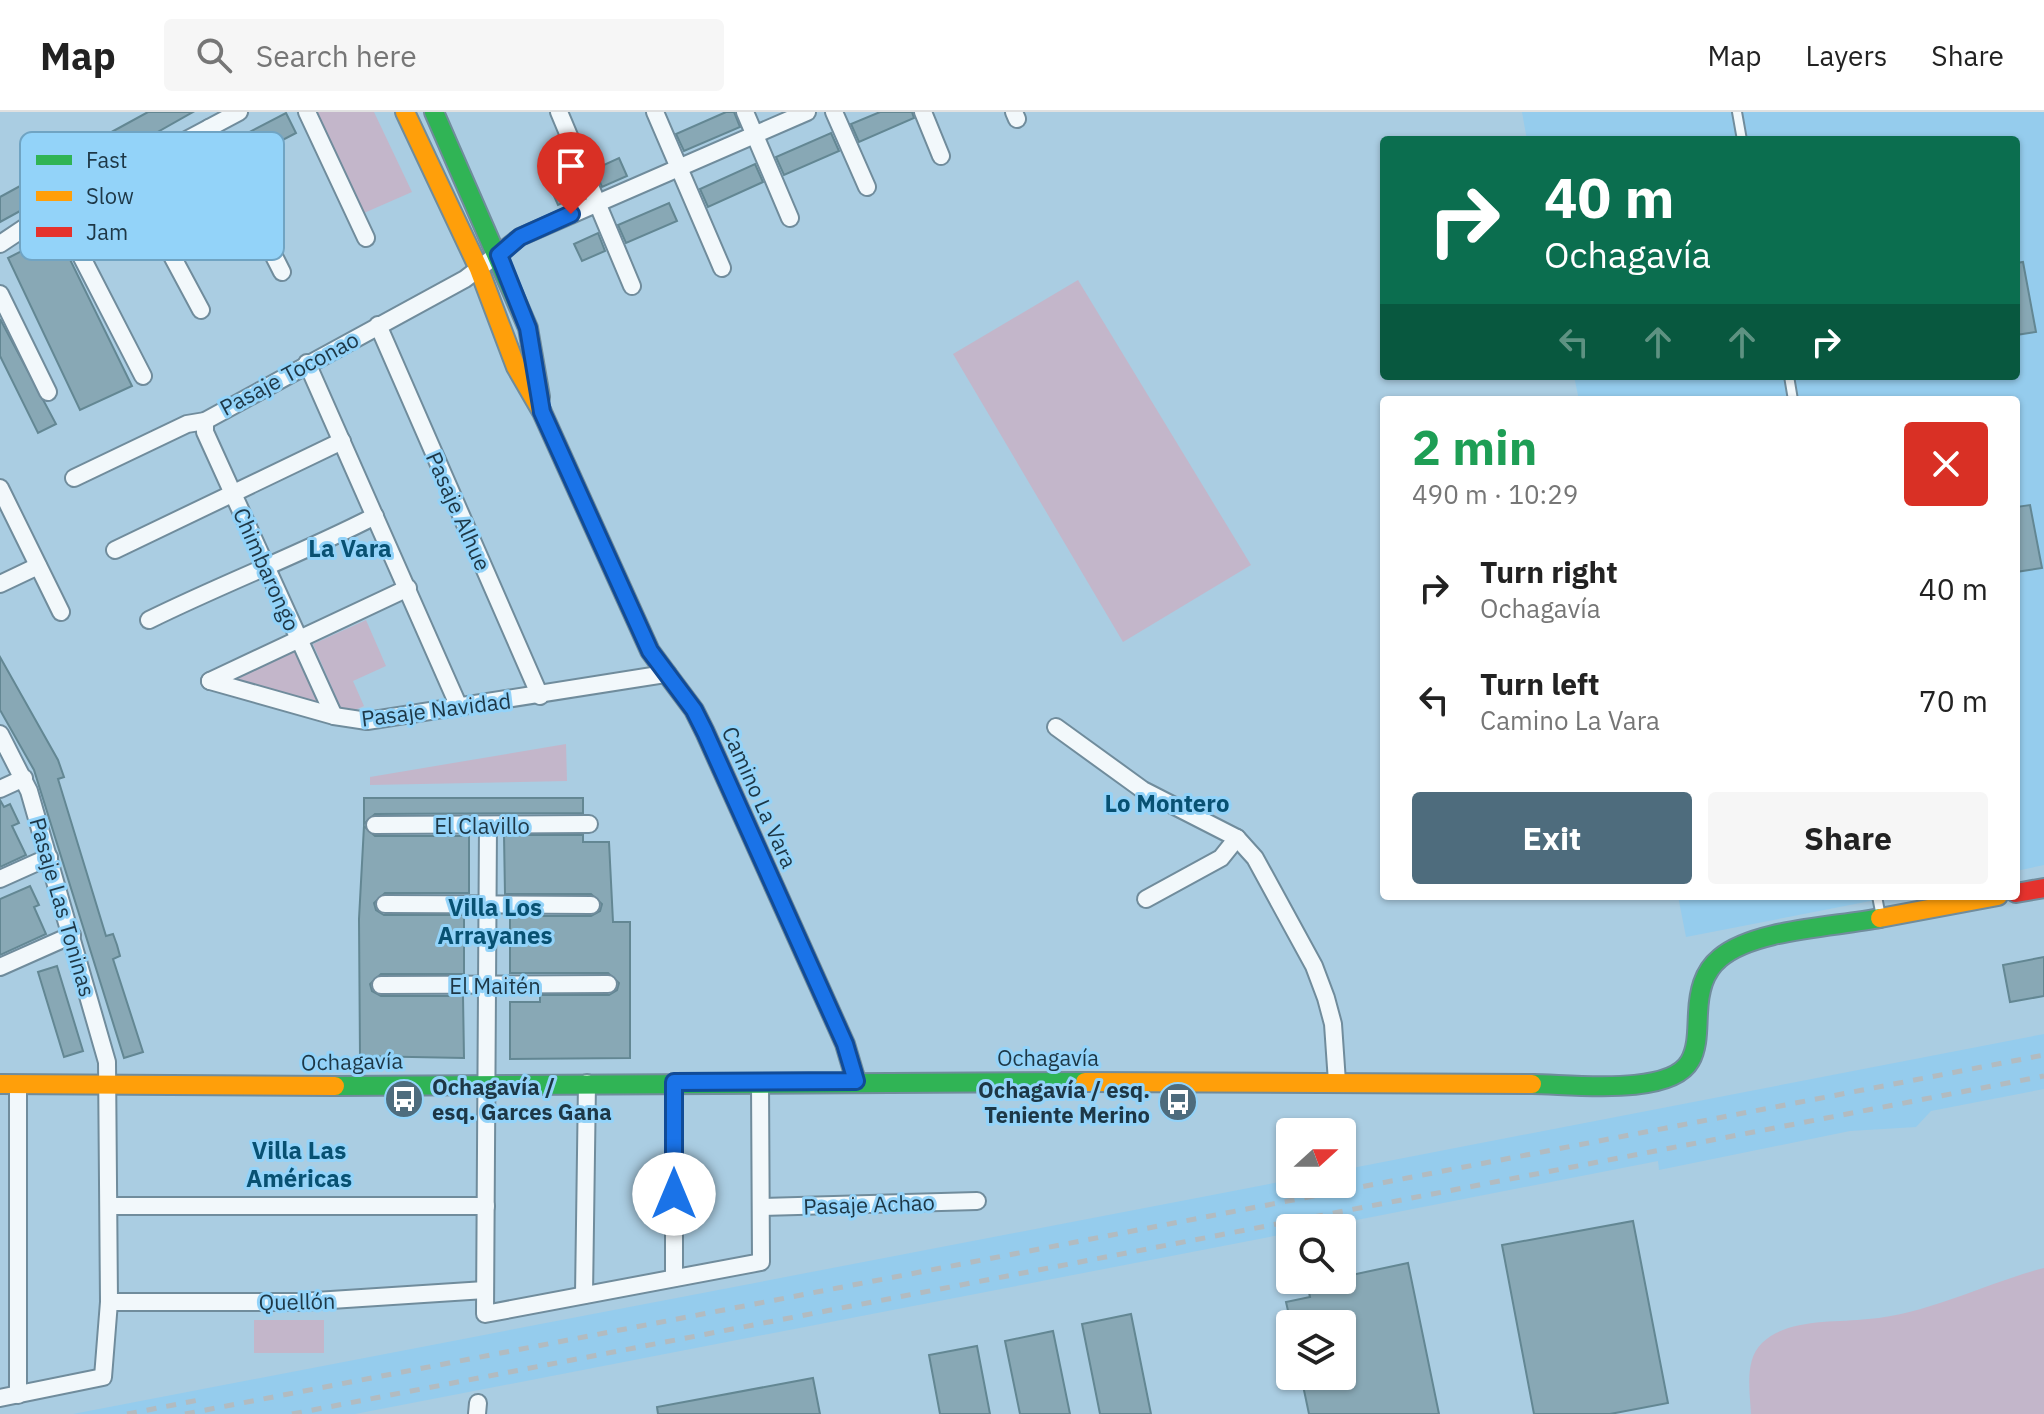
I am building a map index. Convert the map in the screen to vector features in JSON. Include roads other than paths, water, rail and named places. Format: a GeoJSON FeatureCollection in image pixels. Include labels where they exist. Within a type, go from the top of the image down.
{"type":"FeatureCollection","features":[{"type":"Feature","properties":{"kind":"main road","name":"Camino La Vara"},"geometry":{"type":"LineString","coordinates":[[405,112],[479,269],[516,367],[542,412],[640,630],[665,674],[694,710],[705,732],[845,1044],[856,1081]]}},
{"type":"Feature","properties":{"kind":"main road","name":"Camino La Vara"},"geometry":{"type":"LineString","coordinates":[[434,112],[499,255],[528,328],[542,412]]}},
{"type":"Feature","properties":{"kind":"main road"},"geometry":{"type":"LineString","coordinates":[[2020,892],[2044,888]]}},
{"type":"Feature","properties":{"kind":"main road","name":"Ochagavía"},"geometry":{"type":"LineString","coordinates":[[9,1084],[1663,1082],[1686,1069],[1693,1055],[1700,990],[1706,972],[1720,957],[1761,941],[1977,900]]}},
{"type":"Feature","properties":{"kind":"street"},"geometry":{"type":"LineString","coordinates":[[202,132],[239,112]]}},
{"type":"Feature","properties":{"kind":"street"},"geometry":{"type":"LineString","coordinates":[[307,112],[366,238]]}},
{"type":"Feature","properties":{"kind":"street"},"geometry":{"type":"LineString","coordinates":[[559,112],[632,286]]}},
{"type":"Feature","properties":{"kind":"street"},"geometry":{"type":"LineString","coordinates":[[655,112],[722,268]]}},
{"type":"Feature","properties":{"kind":"street"},"geometry":{"type":"LineString","coordinates":[[745,112],[790,218]]}},
{"type":"Feature","properties":{"kind":"street","name":"Pasaje Toconao"},"geometry":{"type":"LineString","coordinates":[[74,478],[187,424],[205,421],[479,269],[520,237],[807,112]]}},
{"type":"Feature","properties":{"kind":"street"},"geometry":{"type":"LineString","coordinates":[[834,112],[867,187]]}},
{"type":"Feature","properties":{"kind":"street"},"geometry":{"type":"LineString","coordinates":[[923,112],[941,156]]}},
{"type":"Feature","properties":{"kind":"street"},"geometry":{"type":"LineString","coordinates":[[209,128],[211,132]]}},
{"type":"Feature","properties":{"kind":"street"},"geometry":{"type":"LineString","coordinates":[[0,244],[20,232]]}},
{"type":"Feature","properties":{"kind":"street"},"geometry":{"type":"LineString","coordinates":[[83,260],[143,376]]}},
{"type":"Feature","properties":{"kind":"street"},"geometry":{"type":"LineString","coordinates":[[174,260],[201,310]]}},
{"type":"Feature","properties":{"kind":"street"},"geometry":{"type":"LineString","coordinates":[[276,260],[282,272]]}},
{"type":"Feature","properties":{"kind":"street"},"geometry":{"type":"LineString","coordinates":[[0,294],[48,392]]}},
{"type":"Feature","properties":{"kind":"street","name":"Pasaje Alhue"},"geometry":{"type":"LineString","coordinates":[[378,325],[540,696]]}},
{"type":"Feature","properties":{"kind":"street"},"geometry":{"type":"LineString","coordinates":[[307,363],[459,707]]}},
{"type":"Feature","properties":{"kind":"street","name":"Chimbarongo"},"geometry":{"type":"LineString","coordinates":[[205,421],[205,432],[334,716]]}},
{"type":"Feature","properties":{"kind":"street"},"geometry":{"type":"LineString","coordinates":[[115,550],[342,441]]}},
{"type":"Feature","properties":{"kind":"street"},"geometry":{"type":"LineString","coordinates":[[0,488],[61,612]]}},
{"type":"Feature","properties":{"kind":"street"},"geometry":{"type":"LineString","coordinates":[[149,620],[266,566],[288,560],[375,516]]}},
{"type":"Feature","properties":{"kind":"street"},"geometry":{"type":"LineString","coordinates":[[0,584],[38,566]]}},
{"type":"Feature","properties":{"kind":"street"},"geometry":{"type":"LineString","coordinates":[[299,639],[408,588]]}},
{"type":"Feature","properties":{"kind":"street","name":"Pasaje Navidad"},"geometry":{"type":"LineString","coordinates":[[299,639],[210,681],[334,716],[367,721],[665,674]]}},
{"type":"Feature","properties":{"kind":"street"},"geometry":{"type":"LineString","coordinates":[[1056,727],[1143,790],[1237,838],[1255,858],[1314,966],[1333,1024],[1337,1082]]}},
{"type":"Feature","properties":{"kind":"street","name":"Pasaje Las Toninas"},"geometry":{"type":"LineString","coordinates":[[0,734],[24,778],[49,857],[104,1050],[109,1085]]}},
{"type":"Feature","properties":{"kind":"street"},"geometry":{"type":"LineString","coordinates":[[0,789],[24,778]]}},
{"type":"Feature","properties":{"kind":"street","name":"El Clavillo"},"geometry":{"type":"LineString","coordinates":[[375,825],[589,824]]}},
{"type":"Feature","properties":{"kind":"street"},"geometry":{"type":"LineString","coordinates":[[488,825],[485,1314],[761,1262],[760,1082]]}},
{"type":"Feature","properties":{"kind":"street"},"geometry":{"type":"LineString","coordinates":[[1146,899],[1221,858],[1237,838]]}},
{"type":"Feature","properties":{"kind":"street"},"geometry":{"type":"LineString","coordinates":[[0,879],[49,857]]}},
{"type":"Feature","properties":{"kind":"street"},"geometry":{"type":"LineString","coordinates":[[385,904],[591,905]]}},
{"type":"Feature","properties":{"kind":"street"},"geometry":{"type":"LineString","coordinates":[[0,967],[72,935]]}},
{"type":"Feature","properties":{"kind":"street","name":"El Maitén"},"geometry":{"type":"LineString","coordinates":[[381,985],[608,984]]}},
{"type":"Feature","properties":{"kind":"street"},"geometry":{"type":"LineString","coordinates":[[674,1082],[674,1278]]}},
{"type":"Feature","properties":{"kind":"street"},"geometry":{"type":"LineString","coordinates":[[584,1295],[587,1083]]}},
{"type":"Feature","properties":{"kind":"street"},"geometry":{"type":"LineString","coordinates":[[9,1084],[18,1395]]}},
{"type":"Feature","properties":{"kind":"street"},"geometry":{"type":"LineString","coordinates":[[0,1398],[103,1377],[109,1302],[109,1085]]}},
{"type":"Feature","properties":{"kind":"street","name":"Pasaje Achao"},"geometry":{"type":"LineString","coordinates":[[761,1207],[977,1201]]}},
{"type":"Feature","properties":{"kind":"street"},"geometry":{"type":"LineString","coordinates":[[109,1206],[486,1206]]}},
{"type":"Feature","properties":{"kind":"street","name":"Quellón"},"geometry":{"type":"LineString","coordinates":[[109,1302],[314,1302],[485,1290]]}},
{"type":"Feature","properties":{"kind":"lane"},"geometry":{"type":"LineString","coordinates":[[1737,112],[1741,136]]}},
{"type":"Feature","properties":{"kind":"lane"},"geometry":{"type":"LineString","coordinates":[[1878,900],[1881,918]]}},
{"type":"Feature","properties":{"kind":"railway"},"geometry":{"type":"LineString","coordinates":[[185,1414],[2044,1055]]}},
{"type":"Feature","properties":{"kind":"railway"},"geometry":{"type":"LineString","coordinates":[[292,1414],[2044,1076]]}},
{"type":"Feature","properties":{"kind":"railway"},"geometry":{"type":"LineString","coordinates":[[127,1414],[199,1400]]}},
{"type":"Feature","properties":{"kind":"place","name":"Ochagavía / esq. Garces Gana"},"geometry":{"type":"Point","coordinates":[404,1099]}},
{"type":"Feature","properties":{"kind":"place","name":"Ochagavía / esq. Teniente Merino"},"geometry":{"type":"Point","coordinates":[1178,1102]}},
{"type":"Feature","properties":{"kind":"district","name":"La Vara"},"geometry":{"type":"Point","coordinates":[350,548]}},
{"type":"Feature","properties":{"kind":"district","name":"Lo Montero"},"geometry":{"type":"Point","coordinates":[1167,803]}},
{"type":"Feature","properties":{"kind":"district","name":"Villa Los Arrayanes"},"geometry":{"type":"Point","coordinates":[495,921]}},
{"type":"Feature","properties":{"kind":"district","name":"Villa Las Américas"},"geometry":{"type":"Point","coordinates":[299,1164]}}]}
